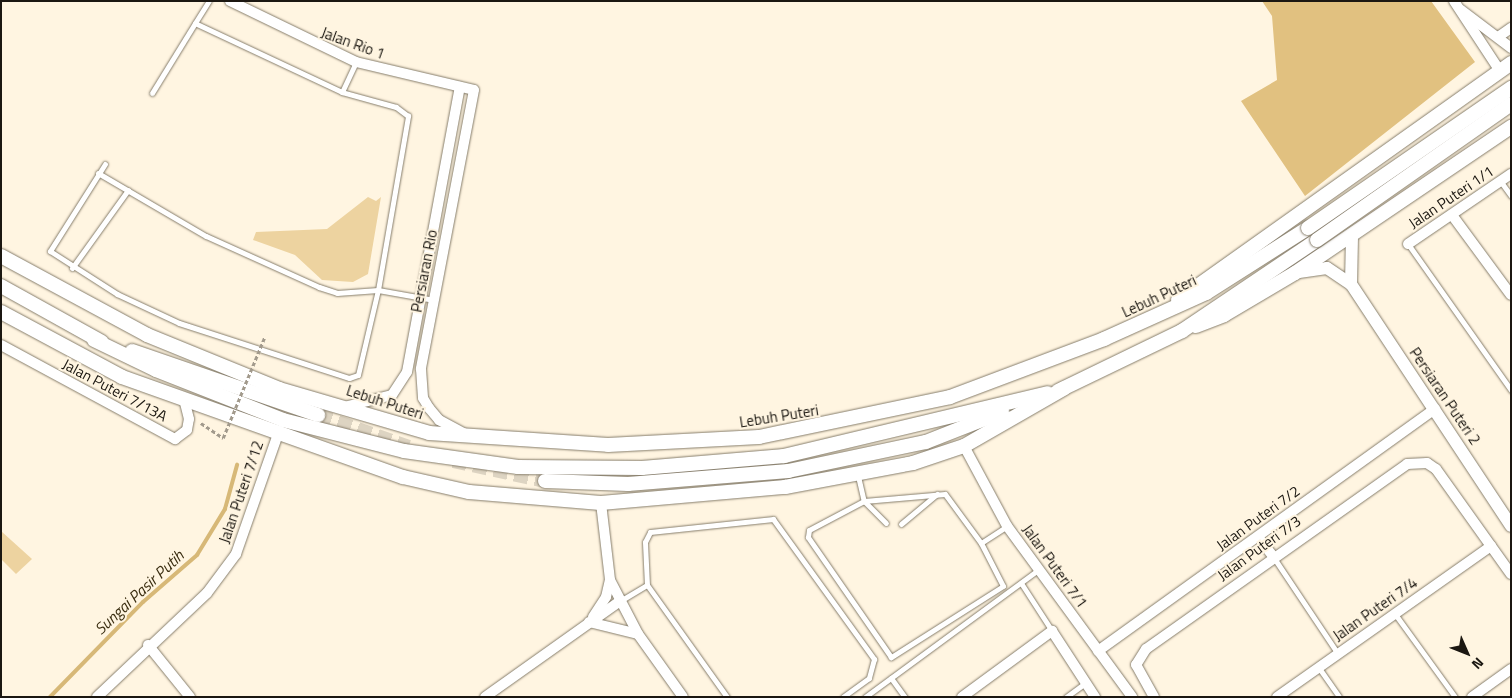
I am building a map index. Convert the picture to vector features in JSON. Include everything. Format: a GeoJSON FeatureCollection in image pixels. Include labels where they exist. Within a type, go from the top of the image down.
{"type":"FeatureCollection","features":[{"type":"Feature","properties":{"kind":"main road"},"geometry":{"type":"LineString","coordinates":[[1170,307],[1199,281],[1461,101],[1506,67],[1511,82]]}},
{"type":"Feature","properties":{"kind":"main road","name":"Lebuh Puteri"},"geometry":{"type":"LineString","coordinates":[[2,257],[147,335],[279,389],[348,406],[429,433],[608,445],[759,437],[830,424],[950,397],[1104,339],[1170,307],[1206,293],[1308,228],[1511,88]]}},
{"type":"Feature","properties":{"kind":"main road"},"geometry":{"type":"LineString","coordinates":[[1461,101],[1489,109],[1497,138]]}},
{"type":"Feature","properties":{"kind":"main road"},"geometry":{"type":"LineString","coordinates":[[1182,331],[1317,240],[1511,104]]}},
{"type":"Feature","properties":{"kind":"main road"},"geometry":{"type":"LineString","coordinates":[[1,312],[122,377],[278,434],[433,485],[601,504],[710,496],[858,476],[964,446],[1065,388],[1182,331],[1224,315],[1295,273],[1511,128]]}},
{"type":"Feature","properties":{"kind":"main road"},"geometry":{"type":"LineString","coordinates":[[1,286],[94,340],[165,374],[283,420]]}},
{"type":"Feature","properties":{"kind":"main road"},"geometry":{"type":"LineString","coordinates":[[1,296],[149,375],[225,406],[359,441],[518,467],[642,468],[784,456],[1065,388]]}},
{"type":"Feature","properties":{"kind":"main road"},"geometry":{"type":"LineString","coordinates":[[94,340],[318,415]]}},
{"type":"Feature","properties":{"kind":"main road"},"geometry":{"type":"LineString","coordinates":[[545,481],[628,484],[722,479],[855,459],[926,442],[1065,388]]}},
{"type":"Feature","properties":{"kind":"street","name":"Jalan Rio 1"},"geometry":{"type":"LineString","coordinates":[[230,1],[356,62],[474,90]]}},
{"type":"Feature","properties":{"kind":"street"},"geometry":{"type":"LineString","coordinates":[[1456,5],[1511,48]]}},
{"type":"Feature","properties":{"kind":"street"},"geometry":{"type":"LineString","coordinates":[[1456,5],[1506,67]]}},
{"type":"Feature","properties":{"kind":"street"},"geometry":{"type":"LineString","coordinates":[[1498,37],[1511,28]]}},
{"type":"Feature","properties":{"kind":"street","name":"Persiaran Rio"},"geometry":{"type":"LineString","coordinates":[[348,406],[380,402],[402,385],[422,297],[460,87]]}},
{"type":"Feature","properties":{"kind":"street","name":"Persiaran Rio"},"geometry":{"type":"LineString","coordinates":[[469,436],[439,420],[423,398],[421,369],[474,90]]}},
{"type":"Feature","properties":{"kind":"street","name":"Jalan Puteri 1/1"},"geometry":{"type":"LineString","coordinates":[[1408,244],[1511,174]]}},
{"type":"Feature","properties":{"kind":"street"},"geometry":{"type":"LineString","coordinates":[[1452,215],[1511,295]]}},
{"type":"Feature","properties":{"kind":"street"},"geometry":{"type":"LineString","coordinates":[[1351,284],[1352,235]]}},
{"type":"Feature","properties":{"kind":"street","name":"Persiaran Puteri 2"},"geometry":{"type":"LineString","coordinates":[[1295,273],[1327,268],[1351,284],[1511,526]]}},
{"type":"Feature","properties":{"kind":"street","name":"Jalan Puteri 7/13A"},"geometry":{"type":"LineString","coordinates":[[1,345],[175,438],[187,430],[190,419],[184,399]]}},
{"type":"Feature","properties":{"kind":"street","name":"Jalan Puteri 7/2"},"geometry":{"type":"LineString","coordinates":[[1098,651],[1435,409]]}},
{"type":"Feature","properties":{"kind":"street","name":"Jalan Puteri 7/12"},"geometry":{"type":"LineString","coordinates":[[97,697],[148,645],[207,592],[236,554],[278,434]]}},
{"type":"Feature","properties":{"kind":"street","name":"Jalan Puteri 7/1"},"geometry":{"type":"LineString","coordinates":[[964,446],[1007,526],[1132,697]]}},
{"type":"Feature","properties":{"kind":"street","name":"Jalan Puteri 7/3"},"geometry":{"type":"LineString","coordinates":[[1154,697],[1144,683],[1136,666],[1146,649],[1272,556],[1396,469],[1427,463],[1445,479],[1490,546]]}},
{"type":"Feature","properties":{"kind":"street"},"geometry":{"type":"LineString","coordinates":[[601,504],[610,580],[638,634],[683,697]]}},
{"type":"Feature","properties":{"kind":"street"},"geometry":{"type":"LineString","coordinates":[[1258,537],[1272,556]]}},
{"type":"Feature","properties":{"kind":"street"},"geometry":{"type":"LineString","coordinates":[[1490,546],[1511,574]]}},
{"type":"Feature","properties":{"kind":"street","name":"Jalan Puteri 7/4"},"geometry":{"type":"LineString","coordinates":[[1277,697],[1490,546]]}},
{"type":"Feature","properties":{"kind":"street"},"geometry":{"type":"LineString","coordinates":[[590,622],[606,597],[610,580]]}},
{"type":"Feature","properties":{"kind":"street"},"geometry":{"type":"LineString","coordinates":[[485,697],[620,601]]}},
{"type":"Feature","properties":{"kind":"street"},"geometry":{"type":"LineString","coordinates":[[590,622],[638,634]]}},
{"type":"Feature","properties":{"kind":"street"},"geometry":{"type":"LineString","coordinates":[[962,697],[1052,631],[1094,697]]}},
{"type":"Feature","properties":{"kind":"street"},"geometry":{"type":"LineString","coordinates":[[148,645],[190,697]]}},
{"type":"Feature","properties":{"kind":"street"},"geometry":{"type":"LineString","coordinates":[[1472,697],[1511,669]]}},
{"type":"Feature","properties":{"kind":"lane"},"geometry":{"type":"LineString","coordinates":[[152,93],[209,1]]}},
{"type":"Feature","properties":{"kind":"lane"},"geometry":{"type":"LineString","coordinates":[[104,164],[50,251],[72,268],[179,323],[349,378],[358,374],[364,364],[410,124],[396,107],[342,92],[195,23]]}},
{"type":"Feature","properties":{"kind":"lane"},"geometry":{"type":"LineString","coordinates":[[342,92],[356,62]]}},
{"type":"Feature","properties":{"kind":"lane"},"geometry":{"type":"LineString","coordinates":[[98,173],[206,236],[319,287],[337,293],[378,290],[434,300]]}},
{"type":"Feature","properties":{"kind":"lane"},"geometry":{"type":"LineString","coordinates":[[1501,182],[1511,196]]}},
{"type":"Feature","properties":{"kind":"lane"},"geometry":{"type":"LineString","coordinates":[[72,268],[128,190]]}},
{"type":"Feature","properties":{"kind":"lane"},"geometry":{"type":"LineString","coordinates":[[1408,244],[1511,390]]}},
{"type":"Feature","properties":{"kind":"lane"},"geometry":{"type":"LineString","coordinates":[[858,476],[864,501],[886,523]]}},
{"type":"Feature","properties":{"kind":"lane"},"geometry":{"type":"LineString","coordinates":[[901,524],[937,494]]}},
{"type":"Feature","properties":{"kind":"lane"},"geometry":{"type":"LineString","coordinates":[[937,494],[951,496],[981,544],[1003,586],[891,657],[808,538],[813,527],[864,501],[937,494]]}},
{"type":"Feature","properties":{"kind":"lane"},"geometry":{"type":"LineString","coordinates":[[727,697],[647,585],[645,542],[650,532],[773,519],[874,659],[869,678],[843,697]]}},
{"type":"Feature","properties":{"kind":"lane"},"geometry":{"type":"LineString","coordinates":[[981,544],[1007,526]]}},
{"type":"Feature","properties":{"kind":"lane"},"geometry":{"type":"LineString","coordinates":[[1272,556],[1338,654]]}},
{"type":"Feature","properties":{"kind":"lane"},"geometry":{"type":"LineString","coordinates":[[865,697],[1038,570]]}},
{"type":"Feature","properties":{"kind":"lane"},"geometry":{"type":"LineString","coordinates":[[1021,583],[1052,631]]}},
{"type":"Feature","properties":{"kind":"lane"},"geometry":{"type":"LineString","coordinates":[[620,601],[647,585]]}},
{"type":"Feature","properties":{"kind":"lane"},"geometry":{"type":"LineString","coordinates":[[1394,613],[1455,697]]}},
{"type":"Feature","properties":{"kind":"lane"},"geometry":{"type":"LineString","coordinates":[[1318,667],[1339,697]]}},
{"type":"Feature","properties":{"kind":"lane"},"geometry":{"type":"LineString","coordinates":[[891,678],[905,697]]}},
{"type":"Feature","properties":{"kind":"lane"},"geometry":{"type":"LineString","coordinates":[[1066,697],[1085,683]]}},
{"type":"Feature","properties":{"kind":"path"},"geometry":{"type":"LineString","coordinates":[[201,422],[223,438],[265,336]]}},
{"type":"Feature","properties":{"kind":"shaded area"},"geometry":{"type":"Polygon","coordinates":[[[1262,1],[1431,1],[1475,62],[1305,196],[1241,101],[1277,80],[1272,16],[1262,1]]]}},
{"type":"Feature","properties":{"kind":"shaded area"},"geometry":{"type":"Polygon","coordinates":[[[368,197],[376,201],[381,197],[368,274],[353,282],[322,280],[295,255],[253,240],[256,232],[327,229],[368,197]]]}},
{"type":"Feature","properties":{"kind":"shaded area"},"geometry":{"type":"Polygon","coordinates":[[[1,531],[32,559],[16,574],[1,559],[1,531]]]}},
{"type":"Feature","properties":{"kind":"waterway","name":"Sungai Pasir Putih"},"geometry":{"type":"LineString","coordinates":[[50,697],[143,602],[197,555],[225,509],[237,465]]}},
{"type":"Feature","properties":{"kind":"tunnel"},"geometry":{"type":"LineString","coordinates":[[318,415],[409,447]]}},
{"type":"Feature","properties":{"kind":"tunnel"},"geometry":{"type":"LineString","coordinates":[[453,461],[545,481]]}}]}
